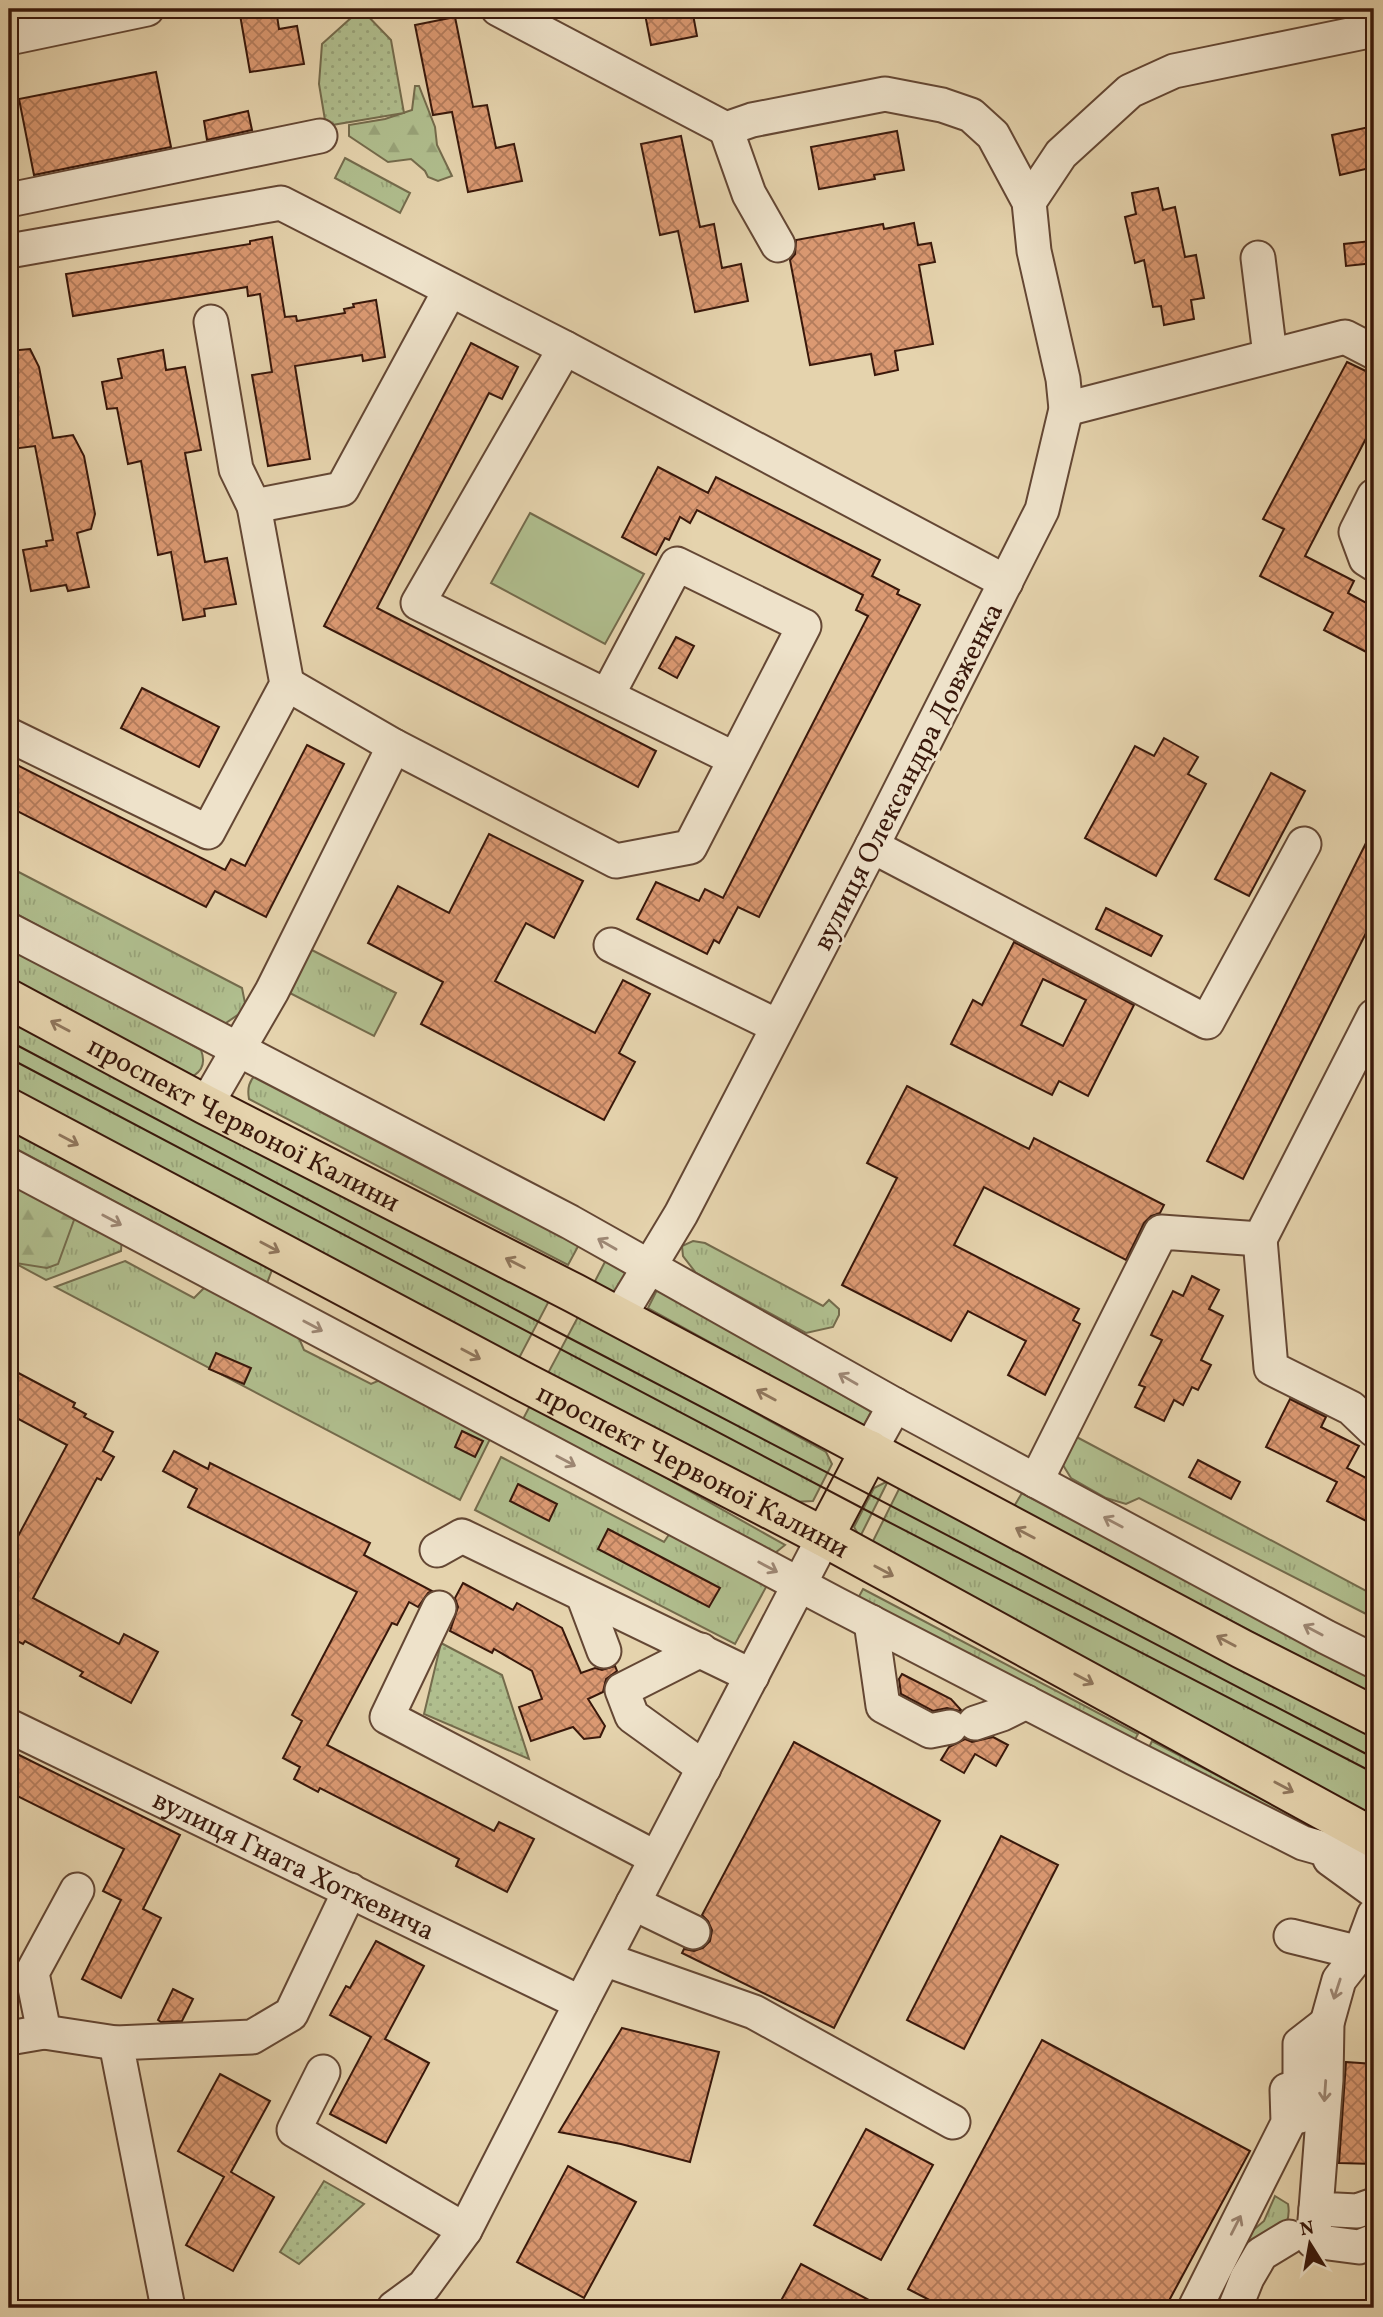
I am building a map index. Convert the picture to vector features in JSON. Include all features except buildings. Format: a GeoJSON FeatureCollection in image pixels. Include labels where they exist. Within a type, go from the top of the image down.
{"type":"FeatureCollection","features":[{"type":"Feature","properties":{"kind":"main road","name":"проспект Червоної Калини"},"geometry":{"type":"LineString","coordinates":[[9,999],[206,1105],[619,1317],[1242,1649],[1374,1716]]}},
{"type":"Feature","properties":{"kind":"main road","name":"проспект Червоної Калини"},"geometry":{"type":"LineString","coordinates":[[9,1108],[537,1389],[824,1537],[1374,1838]]}},
{"type":"Feature","properties":{"kind":"main road"},"geometry":{"type":"LineString","coordinates":[[824,1537],[870,1450]]}},
{"type":"Feature","properties":{"kind":"street"},"geometry":{"type":"LineString","coordinates":[[9,38],[147,9]]}},
{"type":"Feature","properties":{"kind":"street"},"geometry":{"type":"LineString","coordinates":[[498,9],[726,129],[749,194],[778,244]]}},
{"type":"Feature","properties":{"kind":"street"},"geometry":{"type":"LineString","coordinates":[[1029,202],[1061,155],[1130,90],[1174,71],[1374,30]]}},
{"type":"Feature","properties":{"kind":"street","name":"вулиця Олександра Довженка"},"geometry":{"type":"LineString","coordinates":[[619,1317],[681,1214],[1042,510],[1066,409],[1063,379],[1034,251],[1029,202],[993,135],[971,115],[942,105],[885,94],[751,120],[726,129]]}},
{"type":"Feature","properties":{"kind":"street"},"geometry":{"type":"LineString","coordinates":[[9,200],[320,136]]}},
{"type":"Feature","properties":{"kind":"street"},"geometry":{"type":"LineString","coordinates":[[9,251],[281,203],[565,348],[1006,582]]}},
{"type":"Feature","properties":{"kind":"street"},"geometry":{"type":"LineString","coordinates":[[1258,258],[1270,355]]}},
{"type":"Feature","properties":{"kind":"street"},"geometry":{"type":"LineString","coordinates":[[254,506],[342,489],[450,290]]}},
{"type":"Feature","properties":{"kind":"street"},"geometry":{"type":"LineString","coordinates":[[9,735],[208,832],[287,684],[254,506],[236,469],[211,323]]}},
{"type":"Feature","properties":{"kind":"street"},"geometry":{"type":"LineString","coordinates":[[1066,409],[1345,337],[1374,352]]}},
{"type":"Feature","properties":{"kind":"street"},"geometry":{"type":"LineString","coordinates":[[565,348],[418,603],[735,759]]}},
{"type":"Feature","properties":{"kind":"street"},"geometry":{"type":"LineString","coordinates":[[1374,496],[1356,532],[1366,559],[1374,564]]}},
{"type":"Feature","properties":{"kind":"street"},"geometry":{"type":"LineString","coordinates":[[287,684],[394,746],[616,861],[690,847],[804,626],[677,564],[607,696]]}},
{"type":"Feature","properties":{"kind":"street"},"geometry":{"type":"LineString","coordinates":[[206,1105],[272,991],[394,746]]}},
{"type":"Feature","properties":{"kind":"street"},"geometry":{"type":"LineString","coordinates":[[872,846],[1207,1022],[1304,844]]}},
{"type":"Feature","properties":{"kind":"street"},"geometry":{"type":"LineString","coordinates":[[9,930],[570,1222],[895,1405],[1374,1661]]}},
{"type":"Feature","properties":{"kind":"street"},"geometry":{"type":"LineString","coordinates":[[611,944],[777,1026]]}},
{"type":"Feature","properties":{"kind":"street"},"geometry":{"type":"LineString","coordinates":[[1374,1016],[1260,1239],[1271,1368],[1351,1408],[1374,1430]]}},
{"type":"Feature","properties":{"kind":"street"},"geometry":{"type":"LineString","coordinates":[[9,1165],[871,1622],[1311,1845],[1374,1891]]}},
{"type":"Feature","properties":{"kind":"street"},"geometry":{"type":"LineString","coordinates":[[1036,1481],[1161,1232],[1260,1239]]}},
{"type":"Feature","properties":{"kind":"street"},"geometry":{"type":"LineString","coordinates":[[870,1450],[895,1405]]}},
{"type":"Feature","properties":{"kind":"street"},"geometry":{"type":"LineString","coordinates":[[437,1549],[462,1536],[752,1675]]}},
{"type":"Feature","properties":{"kind":"street"},"geometry":{"type":"LineString","coordinates":[[394,2308],[427,2297],[465,2231],[632,1903],[824,1537]]}},
{"type":"Feature","properties":{"kind":"street"},"geometry":{"type":"LineString","coordinates":[[583,1595],[604,1651]]}},
{"type":"Feature","properties":{"kind":"street"},"geometry":{"type":"LineString","coordinates":[[439,1608],[387,1717],[656,1858]]}},
{"type":"Feature","properties":{"kind":"street"},"geometry":{"type":"LineString","coordinates":[[871,1622],[883,1706],[930,1731],[1002,1714],[1026,1702]]}},
{"type":"Feature","properties":{"kind":"street"},"geometry":{"type":"LineString","coordinates":[[701,1650],[622,1690],[632,1716],[704,1768]]}},
{"type":"Feature","properties":{"kind":"street","name":"вулиця Гната Хоткевича"},"geometry":{"type":"LineString","coordinates":[[9,1726],[581,2003]]}},
{"type":"Feature","properties":{"kind":"street"},"geometry":{"type":"LineString","coordinates":[[1311,1845],[1374,1863]]}},
{"type":"Feature","properties":{"kind":"street"},"geometry":{"type":"LineString","coordinates":[[44,2032],[32,1973],[77,1890]]}},
{"type":"Feature","properties":{"kind":"street"},"geometry":{"type":"LineString","coordinates":[[9,2038],[44,2032],[116,2043],[252,2037],[291,2014],[350,1890]]}},
{"type":"Feature","properties":{"kind":"street"},"geometry":{"type":"LineString","coordinates":[[632,1903],[693,1932]]}},
{"type":"Feature","properties":{"kind":"street"},"geometry":{"type":"LineString","coordinates":[[1374,1915],[1367,1956],[1339,1980],[1327,2023],[1300,2043],[1313,2241],[1359,2247],[1374,2241]]}},
{"type":"Feature","properties":{"kind":"street"},"geometry":{"type":"LineString","coordinates":[[1291,1936],[1367,1956]]}},
{"type":"Feature","properties":{"kind":"street"},"geometry":{"type":"LineString","coordinates":[[604,1959],[754,2012],[953,2122]]}},
{"type":"Feature","properties":{"kind":"street"},"geometry":{"type":"LineString","coordinates":[[116,2043],[168,2308]]}},
{"type":"Feature","properties":{"kind":"street"},"geometry":{"type":"LineString","coordinates":[[323,2071],[294,2130],[465,2231]]}},
{"type":"Feature","properties":{"kind":"street"},"geometry":{"type":"LineString","coordinates":[[1195,2308],[1288,2123],[1287,2090]]}},
{"type":"Feature","properties":{"kind":"street"},"geometry":{"type":"LineString","coordinates":[[1309,2200],[1357,2211],[1374,2205]]}},
{"type":"Feature","properties":{"kind":"street"},"geometry":{"type":"LineString","coordinates":[[1213,2270],[1240,2295],[1262,2254],[1289,2237]]}},
{"type":"Feature","properties":{"kind":"green space"},"geometry":{"type":"Polygon","coordinates":[[[361,9],[391,40],[404,113],[326,126],[319,84],[322,44],[361,9]]]}},
{"type":"Feature","properties":{"kind":"green space"},"geometry":{"type":"Polygon","coordinates":[[[415,86],[419,86],[435,127],[437,145],[452,176],[438,181],[428,177],[411,159],[388,162],[349,136],[349,125],[385,119],[412,110],[415,86]]]}},
{"type":"Feature","properties":{"kind":"green space"},"geometry":{"type":"Polygon","coordinates":[[[345,158],[410,193],[400,213],[335,178],[345,158]]]}},
{"type":"Feature","properties":{"kind":"green space"},"geometry":{"type":"Polygon","coordinates":[[[530,513],[644,574],[605,644],[491,583],[530,513]]]}},
{"type":"Feature","properties":{"kind":"green space"},"geometry":{"type":"Polygon","coordinates":[[[9,867],[242,988],[245,1003],[239,1014],[223,1025],[9,910],[9,867]]]}},
{"type":"Feature","properties":{"kind":"green space"},"geometry":{"type":"Polygon","coordinates":[[[9,944],[201,1050],[201,1069],[185,1080],[9,984],[9,944]]]}},
{"type":"Feature","properties":{"kind":"green space"},"geometry":{"type":"Polygon","coordinates":[[[304,946],[396,993],[374,1036],[282,989],[304,946]]]}},
{"type":"Feature","properties":{"kind":"green space"},"geometry":{"type":"Polygon","coordinates":[[[9,1016],[550,1299],[517,1362],[9,1091],[9,1016]]]}},
{"type":"Feature","properties":{"kind":"green space"},"geometry":{"type":"Polygon","coordinates":[[[257,1073],[581,1241],[568,1265],[249,1099],[249,1085],[257,1073]]]}},
{"type":"Feature","properties":{"kind":"green space"},"geometry":{"type":"Polygon","coordinates":[[[9,1130],[272,1270],[267,1283],[9,1145],[9,1130]]]}},
{"type":"Feature","properties":{"kind":"green space"},"geometry":{"type":"Polygon","coordinates":[[[9,1179],[122,1235],[121,1251],[46,1280],[9,1260],[9,1179]]]}},
{"type":"Feature","properties":{"kind":"green space"},"geometry":{"type":"Polygon","coordinates":[[[9,1186],[58,1201],[74,1220],[58,1264],[47,1268],[9,1262],[9,1186]]]}},
{"type":"Feature","properties":{"kind":"green space"},"geometry":{"type":"Polygon","coordinates":[[[693,1241],[705,1243],[823,1306],[829,1300],[839,1309],[833,1327],[806,1333],[696,1273],[683,1256],[682,1246],[693,1241]]]}},
{"type":"Feature","properties":{"kind":"green space"},"geometry":{"type":"Polygon","coordinates":[[[607,1258],[628,1270],[615,1293],[594,1283],[607,1258]]]}},
{"type":"Feature","properties":{"kind":"green space"},"geometry":{"type":"Polygon","coordinates":[[[125,1261],[194,1298],[207,1285],[296,1331],[304,1350],[371,1384],[387,1377],[494,1431],[460,1500],[55,1287],[125,1261]]]}},
{"type":"Feature","properties":{"kind":"green space"},"geometry":{"type":"Polygon","coordinates":[[[658,1288],[871,1412],[863,1427],[648,1308],[658,1288]]]}},
{"type":"Feature","properties":{"kind":"green space"},"geometry":{"type":"Polygon","coordinates":[[[579,1315],[826,1452],[832,1464],[813,1501],[793,1502],[547,1375],[579,1315]]]}},
{"type":"Feature","properties":{"kind":"green space"},"geometry":{"type":"Polygon","coordinates":[[[532,1402],[785,1545],[775,1553],[523,1419],[532,1402]]]}},
{"type":"Feature","properties":{"kind":"green space"},"geometry":{"type":"Polygon","coordinates":[[[1071,1434],[1374,1595],[1374,1618],[1139,1498],[1126,1504],[1106,1498],[1071,1478],[1058,1457],[1071,1434]]]}},
{"type":"Feature","properties":{"kind":"green space"},"geometry":{"type":"Polygon","coordinates":[[[501,1457],[664,1542],[674,1527],[771,1578],[735,1644],[475,1510],[501,1457]]]}},
{"type":"Feature","properties":{"kind":"green space"},"geometry":{"type":"Polygon","coordinates":[[[888,1481],[860,1537],[854,1527],[874,1488],[888,1481]]]}},
{"type":"Feature","properties":{"kind":"green space"},"geometry":{"type":"Polygon","coordinates":[[[900,1487],[1374,1733],[1374,1820],[872,1543],[900,1487]]]}},
{"type":"Feature","properties":{"kind":"green space"},"geometry":{"type":"Polygon","coordinates":[[[1022,1493],[1374,1676],[1374,1695],[1013,1508],[1022,1493]]]}},
{"type":"Feature","properties":{"kind":"green space"},"geometry":{"type":"Polygon","coordinates":[[[863,1589],[1138,1734],[1133,1743],[856,1602],[863,1589]]]}},
{"type":"Feature","properties":{"kind":"green space"},"geometry":{"type":"Polygon","coordinates":[[[441,1643],[502,1675],[529,1759],[424,1714],[441,1643]]]}},
{"type":"Feature","properties":{"kind":"green space"},"geometry":{"type":"Polygon","coordinates":[[[1152,1741],[1304,1821],[1306,1828],[1147,1752],[1152,1741]]]}},
{"type":"Feature","properties":{"kind":"green space"},"geometry":{"type":"Polygon","coordinates":[[[324,2181],[364,2204],[299,2264],[280,2252],[324,2181]]]}},
{"type":"Feature","properties":{"kind":"green space"},"geometry":{"type":"Polygon","coordinates":[[[1275,2196],[1288,2204],[1289,2215],[1281,2233],[1241,2269],[1229,2264],[1239,2242],[1264,2221],[1275,2196]]]}},
{"type":"Feature","properties":{"kind":"tram line"},"geometry":{"type":"LineString","coordinates":[[9,1041],[554,1330],[1374,1758]]}},
{"type":"Feature","properties":{"kind":"tram line"},"geometry":{"type":"LineString","coordinates":[[9,1058],[879,1517],[1374,1773]]}}]}
